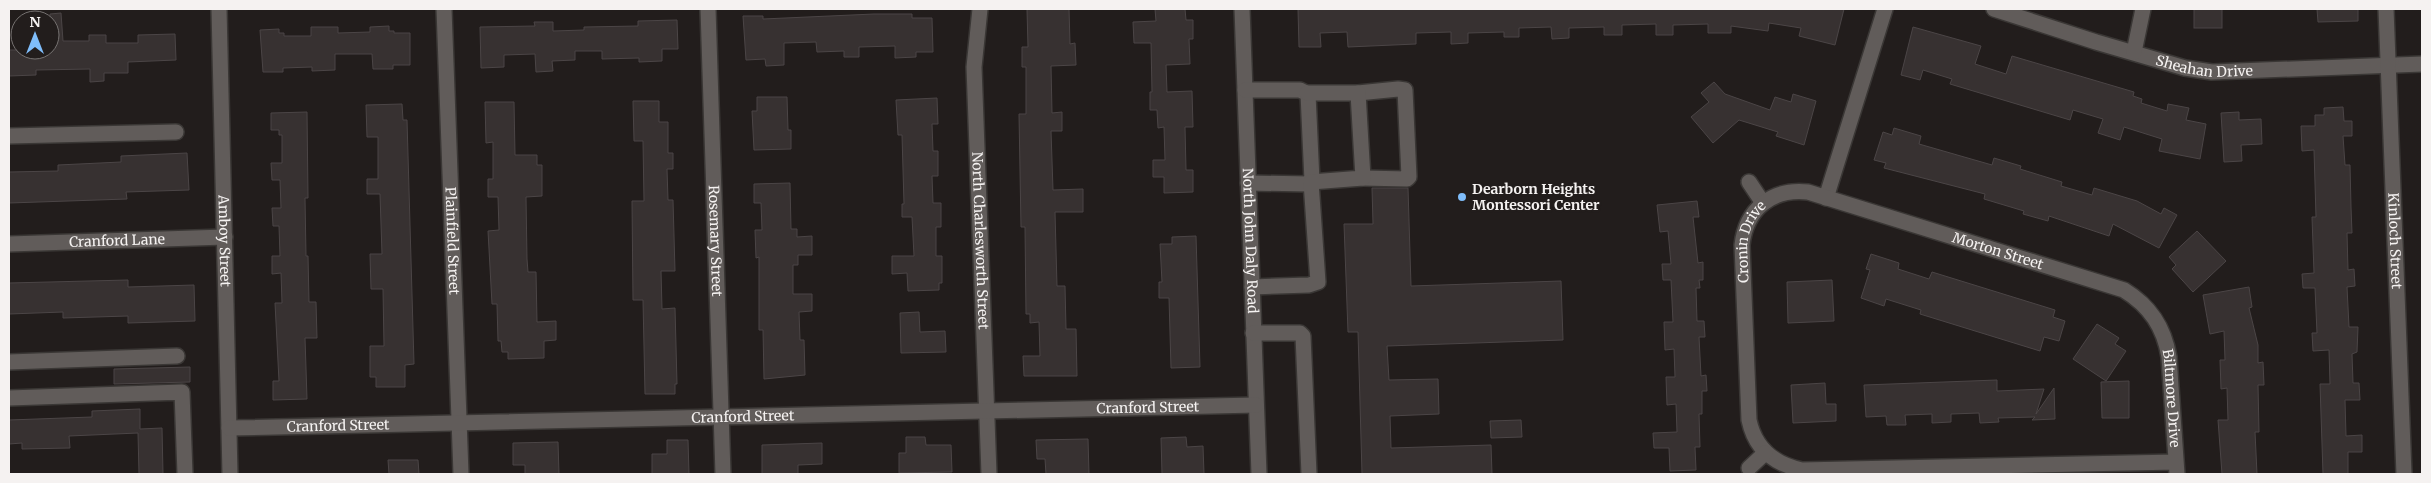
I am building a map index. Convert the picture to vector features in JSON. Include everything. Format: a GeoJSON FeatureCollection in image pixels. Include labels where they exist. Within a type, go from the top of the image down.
{"type":"FeatureCollection","features":[{"type":"Feature","properties":{"kind":"street","name":"Amboy Street"},"geometry":{"type":"LineString","coordinates":[[219,9],[230,474]]}},
{"type":"Feature","properties":{"kind":"street","name":"Plainfield Street"},"geometry":{"type":"LineString","coordinates":[[444,9],[461,474]]}},
{"type":"Feature","properties":{"kind":"street","name":"Rosemary Street"},"geometry":{"type":"LineString","coordinates":[[708,9],[724,474]]}},
{"type":"Feature","properties":{"kind":"street","name":"North Charlesworth Street"},"geometry":{"type":"LineString","coordinates":[[980,9],[974,67],[989,474]]}},
{"type":"Feature","properties":{"kind":"street","name":"North John Daly Road"},"geometry":{"type":"LineString","coordinates":[[1242,9],[1259,474]]}},
{"type":"Feature","properties":{"kind":"street"},"geometry":{"type":"LineString","coordinates":[[1826,198],[1885,9]]}},
{"type":"Feature","properties":{"kind":"street","name":"Sheahan Drive"},"geometry":{"type":"LineString","coordinates":[[1994,9],[2185,68],[2212,72],[2422,64]]}},
{"type":"Feature","properties":{"kind":"street"},"geometry":{"type":"LineString","coordinates":[[2134,52],[2143,9]]}},
{"type":"Feature","properties":{"kind":"street","name":"Kinloch Street"},"geometry":{"type":"LineString","coordinates":[[2386,9],[2404,474]]}},
{"type":"Feature","properties":{"kind":"street"},"geometry":{"type":"LineString","coordinates":[[1245,90],[1300,90],[1307,93],[1358,93],[1406,90],[1409,177],[1407,179],[1363,178],[1311,182],[1310,184],[1248,183]]}},
{"type":"Feature","properties":{"kind":"street"},"geometry":{"type":"LineString","coordinates":[[1252,287],[1318,282],[1307,93]]}},
{"type":"Feature","properties":{"kind":"street"},"geometry":{"type":"LineString","coordinates":[[1358,93],[1363,178]]}},
{"type":"Feature","properties":{"kind":"street"},"geometry":{"type":"LineString","coordinates":[[9,136],[176,132]]}},
{"type":"Feature","properties":{"kind":"street"},"geometry":{"type":"LineString","coordinates":[[1749,182],[1763,203]]}},
{"type":"Feature","properties":{"kind":"street","name":"Cronin Drive"},"geometry":{"type":"LineString","coordinates":[[1765,453],[1755,439],[1749,420],[1742,245],[1748,220],[1763,203],[1774,195],[1797,191],[1826,198]]}},
{"type":"Feature","properties":{"kind":"street","name":"Morton Street"},"geometry":{"type":"LineString","coordinates":[[1826,198],[2114,286],[2135,297],[2147,308],[2158,323]]}},
{"type":"Feature","properties":{"kind":"street","name":"Cranford Lane"},"geometry":{"type":"LineString","coordinates":[[9,244],[225,237]]}},
{"type":"Feature","properties":{"kind":"street","name":"Biltmore Drive"},"geometry":{"type":"LineString","coordinates":[[2158,323],[2163,332],[2169,357],[2176,468]]}},
{"type":"Feature","properties":{"kind":"street"},"geometry":{"type":"LineString","coordinates":[[1253,333],[1300,333],[1303,336],[1309,474]]}},
{"type":"Feature","properties":{"kind":"street"},"geometry":{"type":"LineString","coordinates":[[9,362],[176,356]]}},
{"type":"Feature","properties":{"kind":"street"},"geometry":{"type":"LineString","coordinates":[[9,398],[182,392],[185,474]]}},
{"type":"Feature","properties":{"kind":"street","name":"Cranford Street"},"geometry":{"type":"LineString","coordinates":[[229,428],[1256,405]]}},
{"type":"Feature","properties":{"kind":"street"},"geometry":{"type":"LineString","coordinates":[[1749,468],[1765,453],[1785,466],[1802,470],[2176,468]]}},
{"type":"Feature","properties":{"kind":"building"},"geometry":{"type":"Polygon","coordinates":[[[1027,9],[1069,9],[1070,44],[1075,43],[1076,65],[1051,66],[1052,113],[1062,112],[1062,131],[1051,131],[1053,190],[1083,189],[1083,212],[1055,212],[1057,286],[1065,286],[1066,329],[1076,329],[1077,376],[1024,376],[1023,356],[1040,356],[1039,322],[1030,323],[1030,314],[1026,314],[1025,227],[1021,227],[1019,114],[1026,114],[1026,67],[1022,67],[1022,47],[1028,47],[1027,9]]]}},
{"type":"Feature","properties":{"kind":"building"},"geometry":{"type":"Polygon","coordinates":[[[1155,9],[1185,9],[1186,20],[1193,20],[1193,39],[1189,39],[1190,64],[1166,65],[1167,92],[1192,91],[1193,127],[1185,127],[1186,170],[1193,170],[1193,192],[1164,193],[1164,177],[1153,177],[1153,160],[1165,160],[1164,127],[1158,128],[1157,110],[1150,110],[1150,92],[1152,92],[1151,43],[1134,43],[1133,22],[1156,21],[1155,9]]]}},
{"type":"Feature","properties":{"kind":"building"},"geometry":{"type":"Polygon","coordinates":[[[1298,9],[1844,9],[1835,45],[1799,36],[1801,28],[1769,23],[1768,31],[1731,26],[1731,33],[1708,33],[1708,24],[1673,25],[1673,35],[1656,35],[1656,24],[1622,25],[1622,35],[1604,35],[1604,27],[1569,28],[1569,38],[1552,39],[1551,27],[1519,28],[1519,37],[1504,37],[1504,32],[1468,33],[1468,43],[1451,44],[1451,32],[1416,33],[1416,44],[1348,47],[1347,32],[1320,33],[1321,47],[1299,47],[1298,9]]]}},
{"type":"Feature","properties":{"kind":"building"},"geometry":{"type":"Polygon","coordinates":[[[2194,9],[2222,9],[2222,28],[2194,28],[2194,9]]]}},
{"type":"Feature","properties":{"kind":"building"},"geometry":{"type":"Polygon","coordinates":[[[2317,9],[2358,9],[2358,21],[2318,22],[2317,9]]]}},
{"type":"Feature","properties":{"kind":"building"},"geometry":{"type":"Polygon","coordinates":[[[60,13],[63,41],[89,41],[89,35],[106,35],[106,43],[138,43],[138,35],[175,34],[176,60],[128,62],[128,73],[104,73],[104,81],[90,82],[90,69],[36,70],[36,75],[9,76],[9,50],[10,60],[60,60],[60,13]]]}},
{"type":"Feature","properties":{"kind":"building"},"geometry":{"type":"Polygon","coordinates":[[[912,14],[912,18],[932,18],[933,52],[916,52],[916,57],[895,58],[895,46],[859,47],[859,57],[844,57],[844,51],[817,52],[816,42],[784,43],[784,65],[766,66],[765,59],[746,60],[743,16],[763,16],[763,19],[912,14]]]}},
{"type":"Feature","properties":{"kind":"building"},"geometry":{"type":"Polygon","coordinates":[[[677,20],[678,49],[662,49],[662,61],[639,62],[639,58],[602,59],[602,51],[575,51],[575,60],[552,61],[553,71],[536,72],[535,54],[504,55],[504,67],[481,68],[480,27],[535,26],[534,22],[553,22],[553,31],[584,30],[584,27],[638,26],[638,21],[677,20]]]}},
{"type":"Feature","properties":{"kind":"building"},"geometry":{"type":"Polygon","coordinates":[[[389,26],[389,31],[394,31],[394,33],[410,33],[410,65],[393,65],[393,69],[373,69],[372,54],[335,54],[335,70],[312,71],[312,67],[283,68],[283,72],[263,72],[260,30],[279,29],[279,33],[284,33],[284,36],[311,36],[311,27],[338,27],[338,33],[370,32],[370,27],[389,26]]]}},
{"type":"Feature","properties":{"kind":"building"},"geometry":{"type":"Polygon","coordinates":[[[1913,27],[1981,46],[1975,64],[2006,74],[2012,56],[2134,92],[2133,96],[2142,99],[2141,103],[2167,111],[2168,104],[2189,108],[2186,120],[2206,124],[2200,159],[2159,151],[2162,139],[2124,127],[2120,140],[2098,133],[2103,119],[2073,110],[2070,120],[1950,84],[1952,79],[1923,70],[1920,80],[1901,75],[1913,27]]]}},
{"type":"Feature","properties":{"kind":"building"},"geometry":{"type":"Polygon","coordinates":[[[1714,82],[1725,94],[1770,110],[1775,97],[1791,102],[1793,94],[1816,101],[1804,145],[1776,136],[1778,132],[1739,120],[1713,143],[1691,117],[1709,102],[1701,93],[1714,82]]]}},
{"type":"Feature","properties":{"kind":"building"},"geometry":{"type":"Polygon","coordinates":[[[757,97],[787,97],[788,130],[791,130],[791,149],[754,150],[752,111],[757,111],[757,97]]]}},
{"type":"Feature","properties":{"kind":"building"},"geometry":{"type":"Polygon","coordinates":[[[937,98],[938,124],[932,124],[933,151],[938,151],[938,176],[932,176],[933,203],[941,203],[941,227],[936,227],[936,256],[942,256],[942,283],[939,283],[939,290],[908,291],[907,273],[892,274],[892,256],[914,256],[912,217],[902,217],[902,204],[904,204],[902,135],[898,135],[896,100],[937,98]]]}},
{"type":"Feature","properties":{"kind":"building"},"geometry":{"type":"Polygon","coordinates":[[[633,101],[659,101],[659,122],[668,122],[668,153],[673,153],[673,169],[667,169],[668,200],[673,200],[675,271],[661,271],[662,309],[675,308],[677,384],[675,384],[675,394],[645,394],[643,300],[633,300],[632,201],[644,201],[643,141],[634,141],[633,101]]]}},
{"type":"Feature","properties":{"kind":"building"},"geometry":{"type":"Polygon","coordinates":[[[485,102],[514,102],[515,155],[537,155],[537,165],[542,165],[542,196],[526,197],[528,272],[536,272],[537,322],[556,321],[556,340],[544,341],[544,358],[508,359],[508,352],[502,352],[501,341],[498,341],[497,304],[492,304],[488,231],[499,230],[498,197],[488,197],[488,179],[493,179],[493,142],[486,143],[485,102]]]}},
{"type":"Feature","properties":{"kind":"building"},"geometry":{"type":"Polygon","coordinates":[[[402,104],[403,120],[407,120],[414,364],[405,365],[405,387],[376,387],[376,377],[370,377],[370,346],[384,346],[383,289],[371,289],[370,254],[382,254],[380,194],[367,194],[367,179],[378,179],[378,137],[367,137],[366,105],[402,104]]]}},
{"type":"Feature","properties":{"kind":"building"},"geometry":{"type":"Polygon","coordinates":[[[2343,107],[2344,121],[2352,121],[2352,136],[2343,136],[2345,165],[2350,165],[2352,233],[2347,233],[2348,270],[2354,269],[2355,286],[2347,287],[2349,327],[2358,327],[2357,352],[2352,354],[2353,383],[2359,383],[2360,400],[2345,400],[2346,436],[2362,435],[2362,452],[2348,452],[2348,474],[2323,474],[2320,384],[2330,384],[2329,350],[2313,351],[2312,333],[2317,333],[2315,288],[2303,288],[2302,274],[2314,273],[2312,217],[2316,217],[2314,150],[2302,151],[2301,126],[2315,126],[2315,115],[2324,115],[2324,108],[2343,107]]]}},
{"type":"Feature","properties":{"kind":"building"},"geometry":{"type":"Polygon","coordinates":[[[307,112],[308,198],[305,198],[306,256],[308,256],[309,302],[316,302],[317,338],[305,338],[307,399],[273,400],[273,381],[279,381],[275,303],[282,303],[281,273],[272,274],[272,256],[280,256],[279,226],[273,226],[272,208],[281,208],[280,180],[272,180],[271,163],[282,163],[282,135],[279,135],[279,130],[271,130],[271,113],[307,112]]]}},
{"type":"Feature","properties":{"kind":"building"},"geometry":{"type":"Polygon","coordinates":[[[2239,112],[2239,120],[2261,119],[2262,144],[2241,145],[2242,161],[2224,162],[2221,113],[2239,112]]]}},
{"type":"Feature","properties":{"kind":"building"},"geometry":{"type":"Polygon","coordinates":[[[1894,128],[1921,136],[1919,144],[1992,165],[1994,158],[2021,166],[2020,169],[2062,182],[2061,186],[2092,195],[2094,188],[2137,201],[2161,214],[2164,208],[2177,215],[2159,248],[2113,224],[2109,236],[2049,216],[2048,221],[2023,214],[2024,211],[1984,199],[1985,194],[1884,168],[1886,163],[1874,160],[1883,132],[1892,135],[1894,128]]]}},
{"type":"Feature","properties":{"kind":"building"},"geometry":{"type":"Polygon","coordinates":[[[187,153],[189,190],[126,192],[127,199],[9,203],[9,172],[58,171],[58,165],[121,162],[121,156],[187,153]]]}},
{"type":"Feature","properties":{"kind":"building"},"geometry":{"type":"Polygon","coordinates":[[[790,183],[791,229],[797,229],[797,237],[812,236],[812,255],[798,255],[798,265],[793,265],[793,294],[812,294],[812,311],[799,312],[800,340],[804,340],[805,375],[764,379],[763,330],[759,330],[759,257],[756,258],[755,230],[762,230],[761,203],[754,203],[754,184],[790,183]]]}},
{"type":"Feature","properties":{"kind":"building"},"geometry":{"type":"Polygon","coordinates":[[[1372,188],[1408,188],[1411,286],[1561,281],[1563,340],[1387,346],[1389,380],[1438,379],[1439,414],[1390,416],[1391,448],[1491,445],[1492,474],[1362,474],[1358,332],[1348,332],[1344,224],[1373,224],[1372,188]]]}},
{"type":"Feature","properties":{"kind":"building"},"geometry":{"type":"Polygon","coordinates":[[[1697,201],[1699,217],[1693,217],[1698,263],[1703,262],[1703,280],[1699,280],[1700,288],[1696,288],[1697,321],[1704,321],[1705,337],[1699,337],[1701,376],[1706,375],[1707,391],[1702,391],[1702,414],[1699,414],[1700,447],[1695,447],[1696,470],[1670,471],[1669,448],[1654,448],[1653,433],[1677,432],[1676,404],[1667,405],[1666,377],[1675,377],[1674,349],[1665,350],[1664,322],[1673,322],[1671,280],[1663,280],[1662,264],[1671,264],[1668,231],[1660,232],[1657,205],[1697,201]]]}},
{"type":"Feature","properties":{"kind":"building"},"geometry":{"type":"Polygon","coordinates":[[[2197,231],[2226,261],[2193,292],[2172,269],[2176,265],[2169,257],[2197,231]]]}},
{"type":"Feature","properties":{"kind":"building"},"geometry":{"type":"Polygon","coordinates":[[[1196,236],[1200,367],[1171,368],[1169,298],[1159,298],[1159,282],[1162,282],[1160,244],[1172,244],[1172,237],[1196,236]]]}},
{"type":"Feature","properties":{"kind":"building"},"geometry":{"type":"Polygon","coordinates":[[[1871,254],[1899,263],[1898,269],[1929,279],[1932,272],[2055,310],[2053,317],[2065,321],[2059,341],[2044,337],[2040,351],[1920,314],[1921,310],[1886,299],[1884,306],[1861,298],[1870,270],[1866,269],[1871,254]]]}},
{"type":"Feature","properties":{"kind":"building"},"geometry":{"type":"Polygon","coordinates":[[[128,280],[128,287],[194,285],[195,321],[128,323],[128,316],[63,318],[63,312],[9,314],[9,283],[128,280]]]}},
{"type":"Feature","properties":{"kind":"building"},"geometry":{"type":"Polygon","coordinates":[[[1832,280],[1834,321],[1788,323],[1787,282],[1832,280]]]}},
{"type":"Feature","properties":{"kind":"building"},"geometry":{"type":"Polygon","coordinates":[[[2249,287],[2252,307],[2249,308],[2258,345],[2258,363],[2263,362],[2264,385],[2258,385],[2259,432],[2255,432],[2257,474],[2222,474],[2218,420],[2228,420],[2227,388],[2221,389],[2220,360],[2225,360],[2224,331],[2210,334],[2203,295],[2249,287]]]}},
{"type":"Feature","properties":{"kind":"building"},"geometry":{"type":"Polygon","coordinates":[[[919,312],[920,332],[945,331],[946,352],[901,353],[900,313],[919,312]]]}},
{"type":"Feature","properties":{"kind":"building"},"geometry":{"type":"Polygon","coordinates":[[[2097,324],[2119,338],[2115,344],[2126,351],[2106,381],[2073,359],[2097,324]]]}},
{"type":"Feature","properties":{"kind":"building"},"geometry":{"type":"Polygon","coordinates":[[[190,367],[190,382],[114,384],[114,369],[190,367]]]}},
{"type":"Feature","properties":{"kind":"building"},"geometry":{"type":"Polygon","coordinates":[[[1997,380],[1997,391],[2044,389],[2036,414],[2054,388],[2055,419],[2032,420],[2035,417],[1998,418],[1999,422],[1980,423],[1979,413],[1951,414],[1951,422],[1932,423],[1932,414],[1905,415],[1906,425],[1887,425],[1886,416],[1866,417],[1864,385],[1997,380]]]}},
{"type":"Feature","properties":{"kind":"building"},"geometry":{"type":"Polygon","coordinates":[[[2129,381],[2129,418],[2102,418],[2101,382],[2129,381]]]}},
{"type":"Feature","properties":{"kind":"building"},"geometry":{"type":"Polygon","coordinates":[[[1825,383],[1826,404],[1836,404],[1836,421],[1793,423],[1791,385],[1825,383]]]}},
{"type":"Feature","properties":{"kind":"building"},"geometry":{"type":"Polygon","coordinates":[[[140,409],[140,429],[162,428],[163,474],[139,474],[138,433],[69,436],[70,448],[22,449],[22,443],[9,444],[9,420],[92,417],[92,411],[140,409]]]}},
{"type":"Feature","properties":{"kind":"building"},"geometry":{"type":"Polygon","coordinates":[[[1521,420],[1522,437],[1491,438],[1490,421],[1521,420]]]}},
{"type":"Feature","properties":{"kind":"building"},"geometry":{"type":"Polygon","coordinates":[[[906,437],[925,437],[926,445],[951,445],[952,472],[899,473],[899,453],[906,453],[906,437]]]}},
{"type":"Feature","properties":{"kind":"building"},"geometry":{"type":"Polygon","coordinates":[[[1186,437],[1187,447],[1203,446],[1204,474],[1162,474],[1161,438],[1186,437]]]}},
{"type":"Feature","properties":{"kind":"building"},"geometry":{"type":"Polygon","coordinates":[[[1088,439],[1089,474],[1046,474],[1045,459],[1037,459],[1036,440],[1088,439]]]}},
{"type":"Feature","properties":{"kind":"building"},"geometry":{"type":"Polygon","coordinates":[[[667,440],[688,440],[689,474],[652,474],[652,454],[667,454],[667,440]]]}},
{"type":"Feature","properties":{"kind":"building"},"geometry":{"type":"Polygon","coordinates":[[[558,442],[559,474],[525,474],[525,465],[513,465],[513,443],[558,442]]]}},
{"type":"Feature","properties":{"kind":"building"},"geometry":{"type":"Polygon","coordinates":[[[822,443],[822,464],[798,465],[798,474],[762,474],[762,445],[822,443]]]}},
{"type":"Feature","properties":{"kind":"building"},"geometry":{"type":"Polygon","coordinates":[[[388,460],[418,460],[419,474],[389,474],[388,460]]]}},
{"type":"Feature","properties":{"kind":"place","name":"Dearborn Heights Montessori Center"},"geometry":{"type":"Point","coordinates":[1462,197]}}]}
